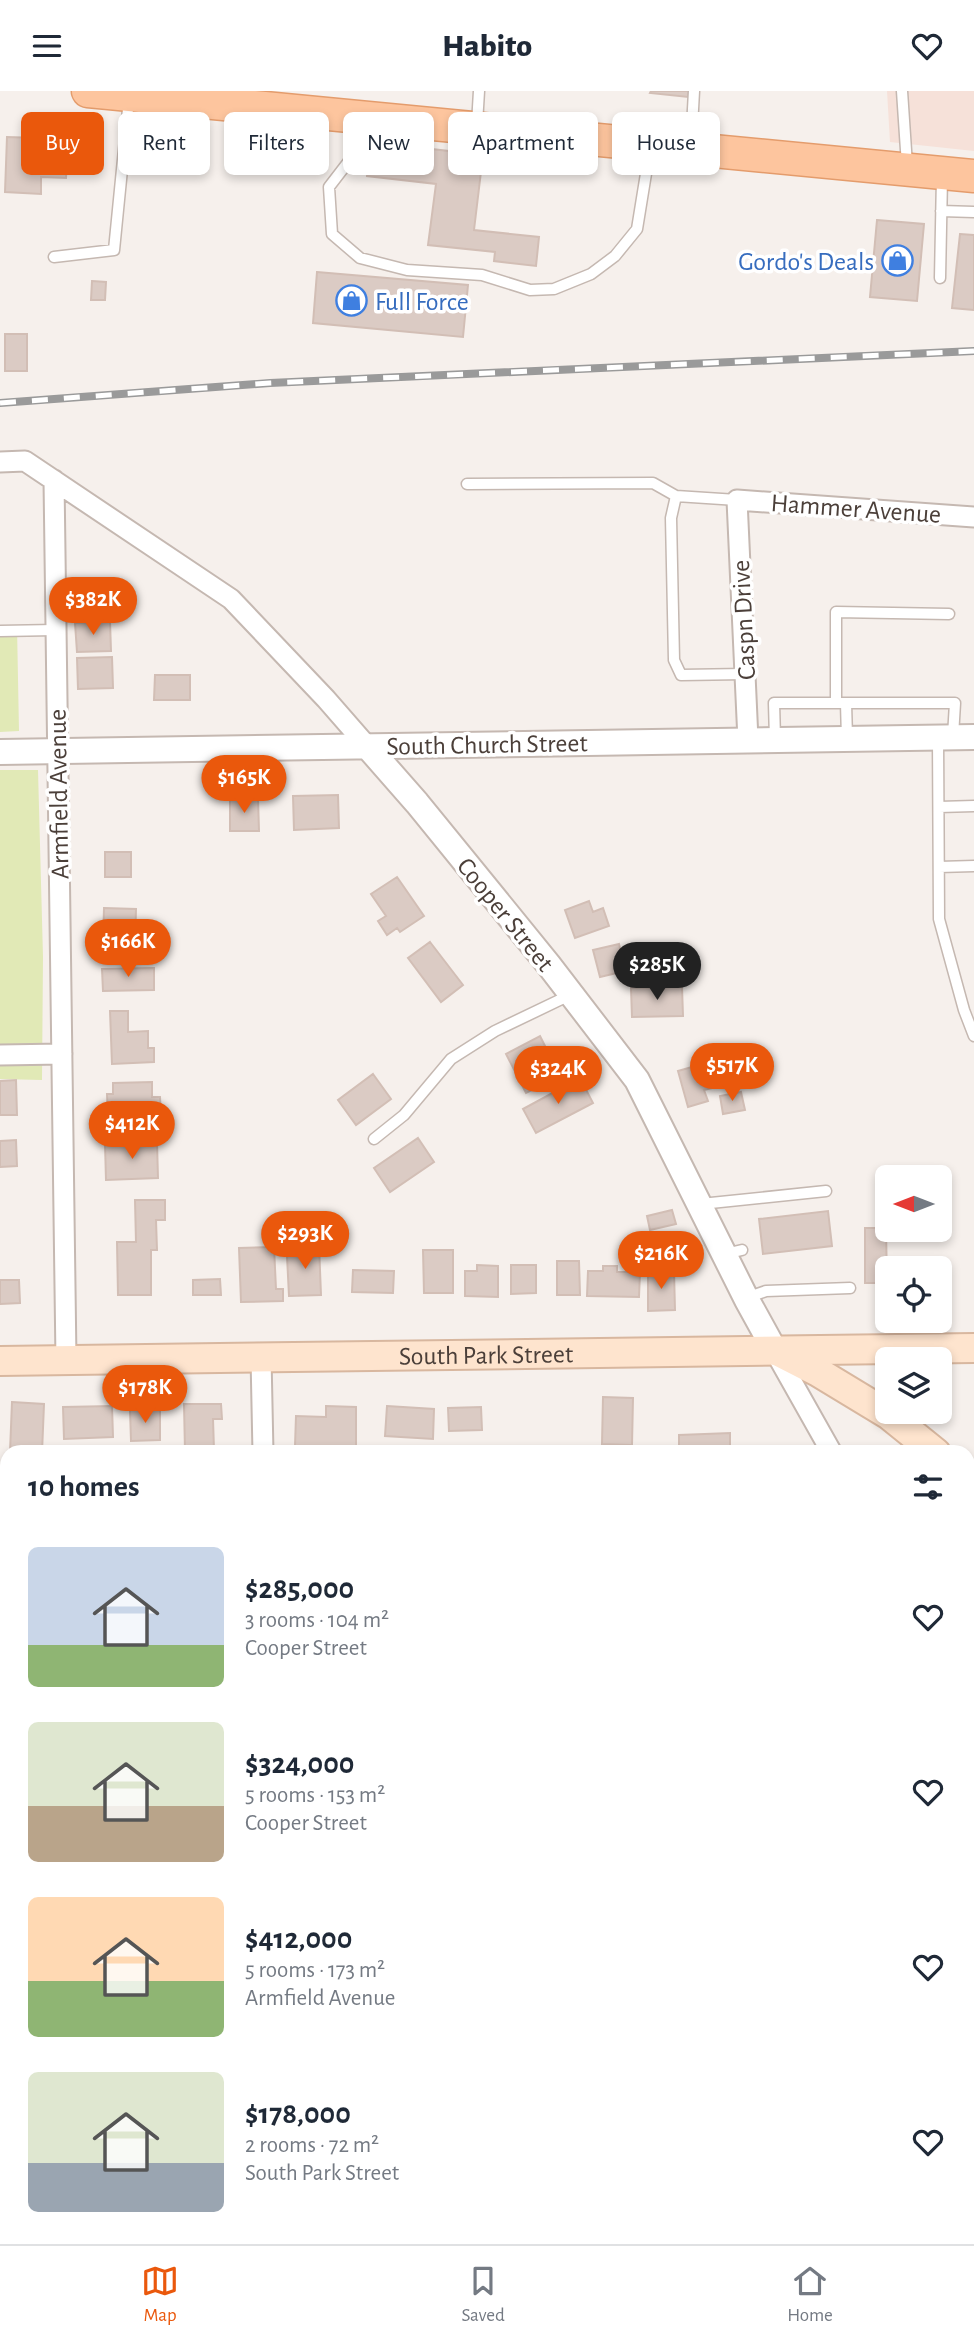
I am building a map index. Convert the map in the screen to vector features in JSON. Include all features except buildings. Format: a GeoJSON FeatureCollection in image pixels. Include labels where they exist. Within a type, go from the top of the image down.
{"type":"FeatureCollection","features":[{"type":"Feature","properties":{"kind":"main road"},"geometry":{"type":"LineString","coordinates":[[88,91],[343,116]]}},
{"type":"Feature","properties":{"kind":"main road"},"geometry":{"type":"LineString","coordinates":[[720,152],[974,176]]}},
{"type":"Feature","properties":{"kind":"main road","name":"South Park Street"},"geometry":{"type":"LineString","coordinates":[[0,1361],[974,1348]]}},
{"type":"Feature","properties":{"kind":"main road"},"geometry":{"type":"LineString","coordinates":[[774,1349],[890,1415],[926,1445]]}},
{"type":"Feature","properties":{"kind":"street"},"geometry":{"type":"LineString","coordinates":[[0,462],[25,461],[54,480]]}},
{"type":"Feature","properties":{"kind":"street","name":"Armfield Avenue"},"geometry":{"type":"LineString","coordinates":[[54,480],[66,1360]]}},
{"type":"Feature","properties":{"kind":"street","name":"Cooper Street"},"geometry":{"type":"LineString","coordinates":[[54,480],[232,599],[326,699],[417,803],[571,995],[637,1080],[700,1204],[733,1252],[746,1298],[828,1445]]}},
{"type":"Feature","properties":{"kind":"street","name":"Hammer Avenue"},"geometry":{"type":"LineString","coordinates":[[737,500],[974,517]]}},
{"type":"Feature","properties":{"kind":"street","name":"Caspn Drive"},"geometry":{"type":"LineString","coordinates":[[737,500],[748,740]]}},
{"type":"Feature","properties":{"kind":"street","name":"South Church Street"},"geometry":{"type":"LineString","coordinates":[[0,752],[955,737]]}},
{"type":"Feature","properties":{"kind":"street"},"geometry":{"type":"LineString","coordinates":[[0,1055],[62,1054]]}},
{"type":"Feature","properties":{"kind":"street"},"geometry":{"type":"LineString","coordinates":[[261,1357],[263,1445]]}},
{"type":"Feature","properties":{"kind":"lane"},"geometry":{"type":"LineString","coordinates":[[478,112],[479,91]]}},
{"type":"Feature","properties":{"kind":"lane"},"geometry":{"type":"LineString","coordinates":[[693,112],[694,91]]}},
{"type":"Feature","properties":{"kind":"lane"},"geometry":{"type":"LineString","coordinates":[[902,91],[907,169]]}},
{"type":"Feature","properties":{"kind":"lane"},"geometry":{"type":"LineString","coordinates":[[54,257],[114,250],[129,95]]}},
{"type":"Feature","properties":{"kind":"lane"},"geometry":{"type":"LineString","coordinates":[[343,169],[329,187],[332,235],[360,258],[407,270],[482,275],[530,290],[554,289],[579,279],[591,274],[615,256],[637,229],[646,175]]}},
{"type":"Feature","properties":{"kind":"lane"},"geometry":{"type":"LineString","coordinates":[[940,278],[942,173]]}},
{"type":"Feature","properties":{"kind":"lane"},"geometry":{"type":"LineString","coordinates":[[941,211],[974,212]]}},
{"type":"Feature","properties":{"kind":"lane"},"geometry":{"type":"LineString","coordinates":[[467,484],[653,483],[676,496],[737,500]]}},
{"type":"Feature","properties":{"kind":"lane"},"geometry":{"type":"LineString","coordinates":[[676,496],[671,519],[674,660],[681,675],[745,674]]}},
{"type":"Feature","properties":{"kind":"lane"},"geometry":{"type":"LineString","coordinates":[[847,738],[841,703],[836,612],[949,614]]}},
{"type":"Feature","properties":{"kind":"lane"},"geometry":{"type":"LineString","coordinates":[[0,631],[55,630]]}},
{"type":"Feature","properties":{"kind":"lane"},"geometry":{"type":"LineString","coordinates":[[775,739],[774,703],[955,703],[955,737],[939,807],[939,919],[964,1010],[974,1036]]}},
{"type":"Feature","properties":{"kind":"lane"},"geometry":{"type":"LineString","coordinates":[[939,807],[974,806]]}},
{"type":"Feature","properties":{"kind":"lane"},"geometry":{"type":"LineString","coordinates":[[939,867],[974,866]]}},
{"type":"Feature","properties":{"kind":"lane"},"geometry":{"type":"LineString","coordinates":[[374,1139],[404,1115],[451,1059],[495,1031],[571,995]]}},
{"type":"Feature","properties":{"kind":"lane"},"geometry":{"type":"LineString","coordinates":[[700,1204],[827,1191]]}},
{"type":"Feature","properties":{"kind":"lane"},"geometry":{"type":"LineString","coordinates":[[746,1298],[766,1291],[850,1288]]}},
{"type":"Feature","properties":{"kind":"shaded area"},"geometry":{"type":"Polygon","coordinates":[[[887,91],[974,91],[974,151],[890,142],[887,91]]]}},
{"type":"Feature","properties":{"kind":"green space"},"geometry":{"type":"Polygon","coordinates":[[[0,626],[17,626],[19,731],[0,732],[0,626]]]}},
{"type":"Feature","properties":{"kind":"green space"},"geometry":{"type":"Polygon","coordinates":[[[0,770],[38,770],[43,957],[42,1080],[0,1079],[0,770]]]}},
{"type":"Feature","properties":{"kind":"railway"},"geometry":{"type":"LineString","coordinates":[[0,403],[270,383],[974,351]]}},
{"type":"Feature","properties":{"kind":"place","name":"Gordo's Deals"},"geometry":{"type":"Point","coordinates":[897,261]}},
{"type":"Feature","properties":{"kind":"place","name":"Full Force"},"geometry":{"type":"Point","coordinates":[352,301]}}]}
